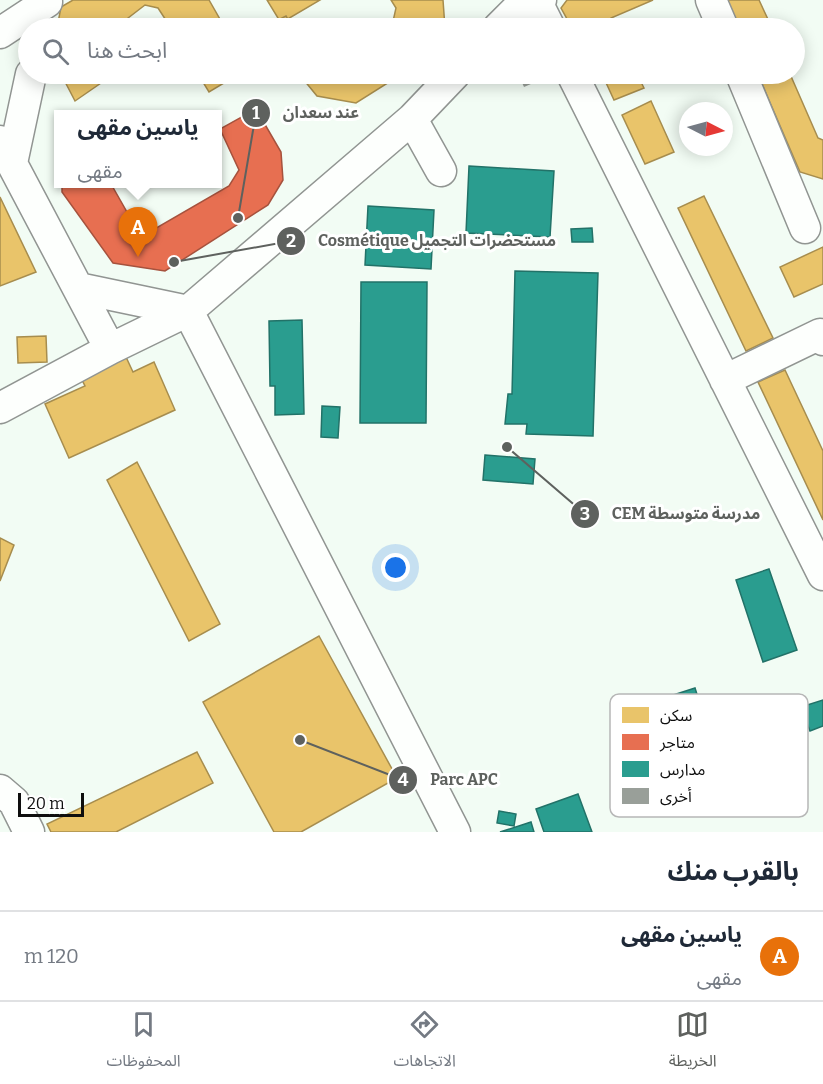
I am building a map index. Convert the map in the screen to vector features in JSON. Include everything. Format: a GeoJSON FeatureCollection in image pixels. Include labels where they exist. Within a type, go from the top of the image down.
{"type":"FeatureCollection","features":[{"type":"Feature","properties":{"kind":"street"},"geometry":{"type":"LineString","coordinates":[[541,0],[539,6],[545,18]]}},
{"type":"Feature","properties":{"kind":"street"},"geometry":{"type":"LineString","coordinates":[[711,0],[719,18]]}},
{"type":"Feature","properties":{"kind":"street"},"geometry":{"type":"LineString","coordinates":[[27,18],[45,8]]}},
{"type":"Feature","properties":{"kind":"street"},"geometry":{"type":"LineString","coordinates":[[0,33],[18,23]]}},
{"type":"Feature","properties":{"kind":"street"},"geometry":{"type":"LineString","coordinates":[[28,84],[6,152],[110,349]]}},
{"type":"Feature","properties":{"kind":"street"},"geometry":{"type":"LineString","coordinates":[[0,408],[110,349],[188,311],[412,119],[445,84]]}},
{"type":"Feature","properties":{"kind":"street"},"geometry":{"type":"LineString","coordinates":[[577,84],[823,575]]}},
{"type":"Feature","properties":{"kind":"street"},"geometry":{"type":"LineString","coordinates":[[745,84],[804,229]]}},
{"type":"Feature","properties":{"kind":"street"},"geometry":{"type":"LineString","coordinates":[[412,119],[441,171]]}},
{"type":"Feature","properties":{"kind":"street"},"geometry":{"type":"LineString","coordinates":[[78,288],[188,311]]}},
{"type":"Feature","properties":{"kind":"street"},"geometry":{"type":"LineString","coordinates":[[188,311],[454,832]]}},
{"type":"Feature","properties":{"kind":"street"},"geometry":{"type":"LineString","coordinates":[[724,380],[820,334],[823,340]]}},
{"type":"Feature","properties":{"kind":"street"},"geometry":{"type":"LineString","coordinates":[[0,790],[14,802],[29,832]]}},
{"type":"Feature","properties":{"kind":"building: سكن"},"geometry":{"type":"Polygon","coordinates":[[[73,0],[209,0],[219,18],[164,18],[158,8],[145,5],[128,18],[59,18],[61,7],[73,0]]]}},
{"type":"Feature","properties":{"kind":"building: سكن"},"geometry":{"type":"Polygon","coordinates":[[[267,0],[320,0],[289,18],[278,18],[267,0]]]}},
{"type":"Feature","properties":{"kind":"building: سكن"},"geometry":{"type":"Polygon","coordinates":[[[391,0],[443,0],[444,18],[394,18],[396,8],[391,0]]]}},
{"type":"Feature","properties":{"kind":"building: سكن"},"geometry":{"type":"Polygon","coordinates":[[[567,0],[653,0],[611,18],[566,18],[561,8],[567,0]]]}},
{"type":"Feature","properties":{"kind":"building: سكن"},"geometry":{"type":"Polygon","coordinates":[[[726,0],[759,0],[767,18],[734,18],[726,0]]]}},
{"type":"Feature","properties":{"kind":"building: سكن"},"geometry":{"type":"Polygon","coordinates":[[[66,84],[100,84],[75,101],[66,84]]]}},
{"type":"Feature","properties":{"kind":"building: سكن"},"geometry":{"type":"Polygon","coordinates":[[[204,84],[222,84],[209,92],[204,84]]]}},
{"type":"Feature","properties":{"kind":"building: سكن"},"geometry":{"type":"Polygon","coordinates":[[[307,84],[386,84],[356,103],[317,96],[307,84]]]}},
{"type":"Feature","properties":{"kind":"building: سكن"},"geometry":{"type":"Polygon","coordinates":[[[607,84],[642,84],[644,88],[614,100],[607,84]]]}},
{"type":"Feature","properties":{"kind":"building: سكن"},"geometry":{"type":"Polygon","coordinates":[[[762,84],[794,84],[818,138],[823,140],[823,179],[800,172],[762,84]]]}},
{"type":"Feature","properties":{"kind":"building: سكن"},"geometry":{"type":"Polygon","coordinates":[[[651,101],[674,152],[645,164],[622,115],[651,101]]]}},
{"type":"Feature","properties":{"kind":"building: سكن"},"geometry":{"type":"Polygon","coordinates":[[[704,196],[773,338],[746,351],[678,208],[704,196]]]}},
{"type":"Feature","properties":{"kind":"building: سكن"},"geometry":{"type":"Polygon","coordinates":[[[0,197],[36,272],[0,286],[0,197]]]}},
{"type":"Feature","properties":{"kind":"building: سكن"},"geometry":{"type":"Polygon","coordinates":[[[823,247],[823,284],[794,297],[780,267],[823,247]]]}},
{"type":"Feature","properties":{"kind":"building: سكن"},"geometry":{"type":"Polygon","coordinates":[[[46,336],[47,362],[18,363],[17,337],[46,336]]]}},
{"type":"Feature","properties":{"kind":"building: سكن"},"geometry":{"type":"Polygon","coordinates":[[[126,357],[133,372],[154,362],[175,410],[69,458],[45,404],[85,386],[81,378],[126,357]]]}},
{"type":"Feature","properties":{"kind":"building: سكن"},"geometry":{"type":"Polygon","coordinates":[[[785,370],[823,451],[823,520],[758,382],[785,370]]]}},
{"type":"Feature","properties":{"kind":"building: سكن"},"geometry":{"type":"Polygon","coordinates":[[[137,462],[220,624],[189,641],[107,480],[137,462]]]}},
{"type":"Feature","properties":{"kind":"building: سكن"},"geometry":{"type":"Polygon","coordinates":[[[0,538],[14,545],[0,581],[0,538]]]}},
{"type":"Feature","properties":{"kind":"building: سكن"},"geometry":{"type":"Polygon","coordinates":[[[319,636],[397,778],[301,832],[274,832],[203,702],[319,636]]]}},
{"type":"Feature","properties":{"kind":"building: سكن"},"geometry":{"type":"Polygon","coordinates":[[[197,752],[213,783],[116,832],[51,832],[47,824],[197,752]]]}},
{"type":"Feature","properties":{"kind":"building: متاجر"},"geometry":{"type":"Polygon","coordinates":[[[256,109],[281,152],[283,180],[268,205],[165,271],[113,263],[62,192],[62,188],[113,188],[135,226],[153,230],[229,186],[239,170],[222,133],[222,128],[256,109]]]}},
{"type":"Feature","properties":{"kind":"building: مدارس"},"geometry":{"type":"Polygon","coordinates":[[[469,166],[554,171],[550,237],[466,233],[469,166]]]}},
{"type":"Feature","properties":{"kind":"building: مدارس"},"geometry":{"type":"Polygon","coordinates":[[[368,206],[434,210],[431,269],[365,265],[368,206]]]}},
{"type":"Feature","properties":{"kind":"building: مدارس"},"geometry":{"type":"Polygon","coordinates":[[[592,228],[593,242],[572,242],[571,229],[592,228]]]}},
{"type":"Feature","properties":{"kind":"building: مدارس"},"geometry":{"type":"Polygon","coordinates":[[[515,271],[598,273],[593,436],[526,434],[527,424],[505,424],[508,394],[512,394],[515,271]]]}},
{"type":"Feature","properties":{"kind":"building: مدارس"},"geometry":{"type":"Polygon","coordinates":[[[361,282],[427,282],[426,423],[360,423],[361,282]]]}},
{"type":"Feature","properties":{"kind":"building: مدارس"},"geometry":{"type":"Polygon","coordinates":[[[302,320],[304,414],[275,415],[275,386],[270,386],[269,321],[302,320]]]}},
{"type":"Feature","properties":{"kind":"building: مدارس"},"geometry":{"type":"Polygon","coordinates":[[[322,406],[340,407],[338,438],[321,437],[322,406]]]}},
{"type":"Feature","properties":{"kind":"building: مدارس"},"geometry":{"type":"Polygon","coordinates":[[[485,455],[535,459],[533,484],[483,480],[485,455]]]}},
{"type":"Feature","properties":{"kind":"building: مدارس"},"geometry":{"type":"Polygon","coordinates":[[[769,569],[797,650],[763,662],[736,580],[769,569]]]}},
{"type":"Feature","properties":{"kind":"building: مدارس"},"geometry":{"type":"Polygon","coordinates":[[[695,688],[697,694],[676,694],[695,688]]]}},
{"type":"Feature","properties":{"kind":"building: مدارس"},"geometry":{"type":"Polygon","coordinates":[[[823,700],[823,726],[810,731],[808,726],[808,705],[823,700]]]}},
{"type":"Feature","properties":{"kind":"building: مدارس"},"geometry":{"type":"Polygon","coordinates":[[[578,794],[592,832],[544,832],[536,809],[578,794]]]}},
{"type":"Feature","properties":{"kind":"building: مدارس"},"geometry":{"type":"Polygon","coordinates":[[[499,811],[516,814],[514,826],[497,823],[499,811]]]}},
{"type":"Feature","properties":{"kind":"building: مدارس"},"geometry":{"type":"Polygon","coordinates":[[[531,822],[534,832],[500,832],[531,822]]]}},
{"type":"Feature","properties":{"kind":"place","name":"عند سعدان"},"geometry":{"type":"Point","coordinates":[238,218]}},
{"type":"Feature","properties":{"kind":"place","name":"ياسين مقهى"},"geometry":{"type":"Point","coordinates":[138,257]}},
{"type":"Feature","properties":{"kind":"place","name":"Cosmétique مستحضرات التجميل"},"geometry":{"type":"Point","coordinates":[174,262]}},
{"type":"Feature","properties":{"kind":"place","name":"CEM مدرسة متوسطة"},"geometry":{"type":"Point","coordinates":[507,447]}},
{"type":"Feature","properties":{"kind":"place","name":"Parc APC"},"geometry":{"type":"Point","coordinates":[300,740]}}]}
